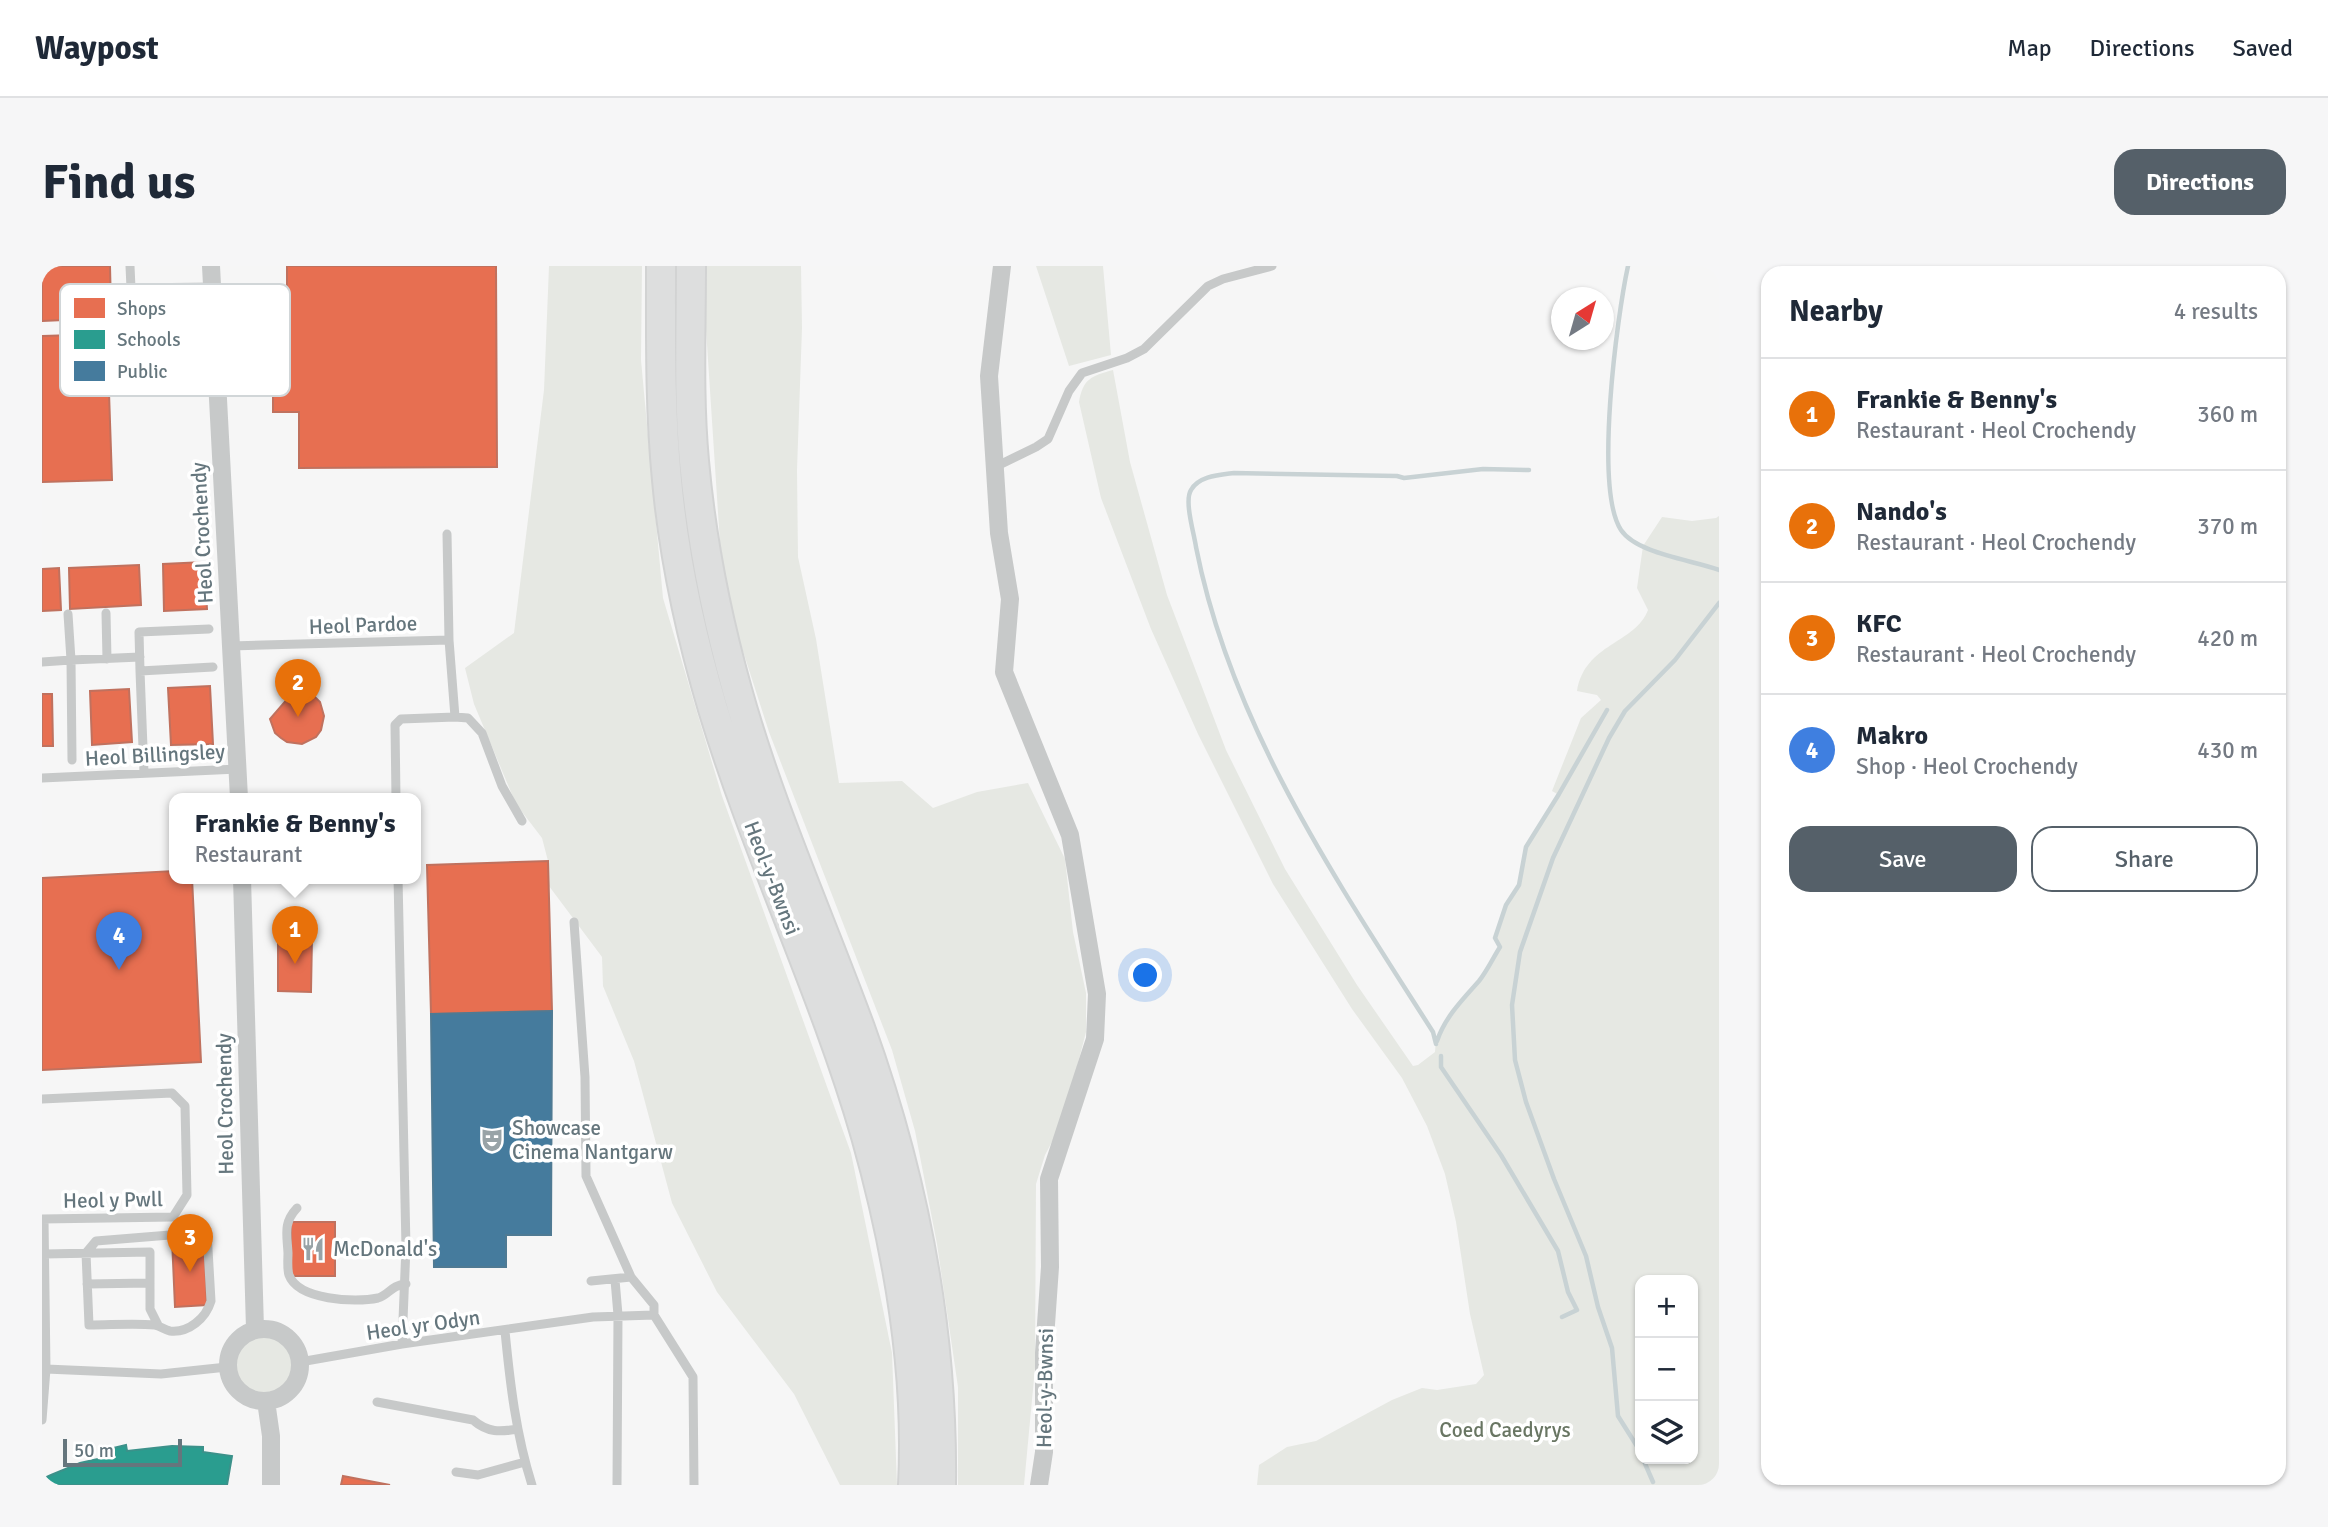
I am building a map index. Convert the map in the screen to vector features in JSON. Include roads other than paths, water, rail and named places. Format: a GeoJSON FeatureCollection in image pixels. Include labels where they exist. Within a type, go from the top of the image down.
{"type":"FeatureCollection","features":[{"type":"Feature","properties":{"kind":"highway","name":"Heol-y-Bwnsi"},"geometry":{"type":"LineString","coordinates":[[661,266],[660,362],[667,482],[685,603],[713,708],[751,825],[834,1040],[866,1135],[892,1239],[909,1353],[915,1451],[913,1485]]}},
{"type":"Feature","properties":{"kind":"highway","name":"Heol-y-Bwnsi"},"geometry":{"type":"LineString","coordinates":[[691,266],[694,460],[712,592],[738,694],[781,824],[869,1055],[918,1230],[937,1353],[941,1485]]}},
{"type":"Feature","properties":{"kind":"street","name":"Heol Crochendy"},"geometry":{"type":"LineString","coordinates":[[211,266],[211,284]]}},
{"type":"Feature","properties":{"kind":"street","name":"Heol-y-Bwnsi"},"geometry":{"type":"LineString","coordinates":[[1002,266],[989,376],[999,533],[1010,599],[1004,672],[1070,835],[1097,994],[1095,1039],[1049,1178],[1050,1267],[1044,1353],[1045,1452],[1039,1485]]}},
{"type":"Feature","properties":{"kind":"street","name":"Heol Crochendy"},"geometry":{"type":"LineString","coordinates":[[217,396],[239,793]]}},
{"type":"Feature","properties":{"kind":"street","name":"Heol Crochendy"},"geometry":{"type":"LineString","coordinates":[[242,884],[255,1329]]}},
{"type":"Feature","properties":{"kind":"street"},"geometry":{"type":"LineString","coordinates":[[268,1328],[280,1332],[290,1339],[297,1350],[300,1362],[295,1385],[287,1394],[277,1399],[266,1401],[244,1396],[235,1388],[227,1367],[228,1354],[234,1343],[243,1334],[255,1329],[268,1328]]}},
{"type":"Feature","properties":{"kind":"street"},"geometry":{"type":"LineString","coordinates":[[266,1401],[271,1436],[271,1485]]}},
{"type":"Feature","properties":{"kind":"lane"},"geometry":{"type":"LineString","coordinates":[[130,266],[131,284]]}},
{"type":"Feature","properties":{"kind":"lane"},"geometry":{"type":"LineString","coordinates":[[995,467],[1048,439],[1069,391],[1083,373],[1127,358],[1144,349],[1208,286],[1223,279],[1272,266]]}},
{"type":"Feature","properties":{"kind":"lane"},"geometry":{"type":"LineString","coordinates":[[447,534],[449,640],[455,717]]}},
{"type":"Feature","properties":{"kind":"lane"},"geometry":{"type":"LineString","coordinates":[[106,613],[107,659]]}},
{"type":"Feature","properties":{"kind":"lane"},"geometry":{"type":"LineString","coordinates":[[68,614],[72,760]]}},
{"type":"Feature","properties":{"kind":"lane"},"geometry":{"type":"LineString","coordinates":[[144,773],[139,632],[209,629]]}},
{"type":"Feature","properties":{"kind":"lane","name":"Heol Pardoe"},"geometry":{"type":"LineString","coordinates":[[231,646],[449,640]]}},
{"type":"Feature","properties":{"kind":"lane"},"geometry":{"type":"LineString","coordinates":[[42,662],[140,657]]}},
{"type":"Feature","properties":{"kind":"lane"},"geometry":{"type":"LineString","coordinates":[[140,671],[212,667]]}},
{"type":"Feature","properties":{"kind":"lane"},"geometry":{"type":"LineString","coordinates":[[396,793],[395,725],[401,719],[468,718],[481,733],[502,786],[523,821]]}},
{"type":"Feature","properties":{"kind":"lane","name":"Heol Billingsley"},"geometry":{"type":"LineString","coordinates":[[42,778],[238,769]]}},
{"type":"Feature","properties":{"kind":"lane"},"geometry":{"type":"LineString","coordinates":[[398,884],[406,1284],[402,1344]]}},
{"type":"Feature","properties":{"kind":"lane"},"geometry":{"type":"LineString","coordinates":[[574,922],[585,1077],[586,1176],[631,1277],[654,1305],[654,1315],[693,1377],[694,1485]]}},
{"type":"Feature","properties":{"kind":"lane","name":"Heol y Pwll"},"geometry":{"type":"LineString","coordinates":[[42,1099],[172,1093],[185,1106],[187,1195],[173,1217],[43,1219],[46,1369],[42,1419]]}},
{"type":"Feature","properties":{"kind":"lane"},"geometry":{"type":"LineString","coordinates":[[297,1208],[287,1222],[288,1258],[289,1275],[300,1289],[315,1295],[349,1300],[380,1297],[396,1285],[406,1284]]}},
{"type":"Feature","properties":{"kind":"lane"},"geometry":{"type":"LineString","coordinates":[[44,1254],[86,1253],[150,1252],[150,1310],[158,1325],[168,1331],[183,1329],[199,1322],[209,1309],[211,1301],[207,1233],[96,1241],[86,1253],[89,1325],[158,1325]]}},
{"type":"Feature","properties":{"kind":"lane"},"geometry":{"type":"LineString","coordinates":[[591,1281],[631,1277]]}},
{"type":"Feature","properties":{"kind":"lane"},"geometry":{"type":"LineString","coordinates":[[615,1280],[618,1315],[617,1485]]}},
{"type":"Feature","properties":{"kind":"lane"},"geometry":{"type":"LineString","coordinates":[[87,1284],[149,1283]]}},
{"type":"Feature","properties":{"kind":"lane","name":"Heol yr Odyn"},"geometry":{"type":"LineString","coordinates":[[300,1362],[402,1344],[551,1323],[618,1315],[654,1315]]}},
{"type":"Feature","properties":{"kind":"lane"},"geometry":{"type":"LineString","coordinates":[[505,1331],[524,1462],[532,1485]]}},
{"type":"Feature","properties":{"kind":"lane"},"geometry":{"type":"LineString","coordinates":[[46,1369],[161,1374],[227,1367]]}},
{"type":"Feature","properties":{"kind":"lane"},"geometry":{"type":"LineString","coordinates":[[377,1402],[473,1420],[483,1429],[500,1432],[519,1429]]}},
{"type":"Feature","properties":{"kind":"lane"},"geometry":{"type":"LineString","coordinates":[[456,1472],[478,1475],[524,1462]]}},
{"type":"Feature","properties":{"kind":"waterway"},"geometry":{"type":"LineString","coordinates":[[1628,266],[1618,323],[1610,401],[1608,442],[1613,509],[1621,530],[1639,545],[1719,570]]}},
{"type":"Feature","properties":{"kind":"waterway"},"geometry":{"type":"LineString","coordinates":[[1436,1044],[1433,1032],[1325,859],[1261,739],[1234,677],[1212,613],[1196,547],[1189,495],[1195,485],[1204,479],[1234,473],[1404,478],[1483,469],[1529,470]]}},
{"type":"Feature","properties":{"kind":"waterway"},"geometry":{"type":"LineString","coordinates":[[1635,1443],[1618,1416],[1612,1348],[1598,1307],[1586,1256],[1526,1102],[1515,1060],[1512,1005],[1520,952],[1553,858],[1609,738],[1625,711],[1675,660],[1719,603]]}},
{"type":"Feature","properties":{"kind":"waterway"},"geometry":{"type":"LineString","coordinates":[[1437,1041],[1450,1016],[1482,977],[1500,947],[1495,938],[1506,905],[1519,885],[1526,847],[1607,710]]}},
{"type":"Feature","properties":{"kind":"waterway"},"geometry":{"type":"LineString","coordinates":[[1441,1056],[1441,1067],[1501,1155],[1558,1251],[1568,1292],[1577,1310],[1562,1317]]}},
{"type":"Feature","properties":{"kind":"waterway"},"geometry":{"type":"LineString","coordinates":[[1645,1464],[1653,1482]]}},
{"type":"Feature","properties":{"kind":"place","name":"Nando's"},"geometry":{"type":"Point","coordinates":[298,717]}},
{"type":"Feature","properties":{"kind":"place","name":"Frankie & Benny's"},"geometry":{"type":"Point","coordinates":[295,964]}},
{"type":"Feature","properties":{"kind":"place","name":"Makro"},"geometry":{"type":"Point","coordinates":[119,970]}},
{"type":"Feature","properties":{"kind":"place","name":"Showcase Cinema Nantgarw"},"geometry":{"type":"Point","coordinates":[492,1140]}},
{"type":"Feature","properties":{"kind":"place","name":"McDonald's"},"geometry":{"type":"Point","coordinates":[313,1249]}},
{"type":"Feature","properties":{"kind":"place","name":"KFC"},"geometry":{"type":"Point","coordinates":[190,1272]}},
{"type":"Feature","properties":{"kind":"park label","name":"Coed Caedyrys"},"geometry":{"type":"Point","coordinates":[1505,1430]}}]}
